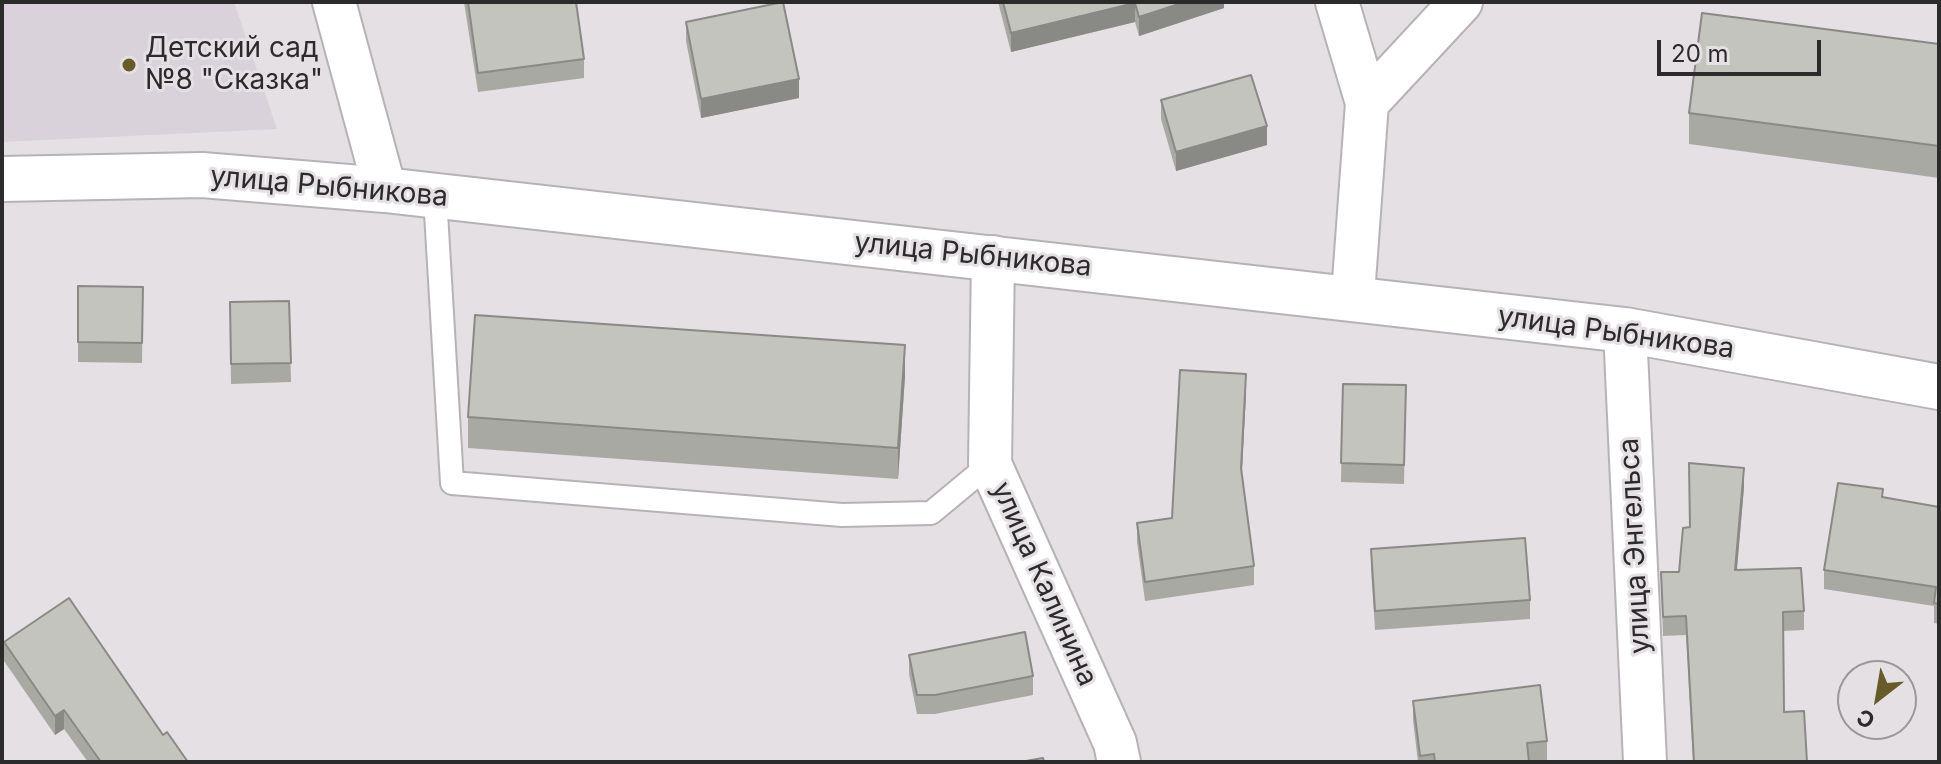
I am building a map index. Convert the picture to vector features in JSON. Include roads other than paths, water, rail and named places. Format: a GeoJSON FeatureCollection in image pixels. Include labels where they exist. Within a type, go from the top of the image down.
{"type":"FeatureCollection","features":[{"type":"Feature","properties":{"kind":"street"},"geometry":{"type":"LineString","coordinates":[[334,2],[385,190]]}},
{"type":"Feature","properties":{"kind":"street"},"geometry":{"type":"LineString","coordinates":[[1337,2],[1367,103],[1354,281],[1350,297]]}},
{"type":"Feature","properties":{"kind":"street"},"geometry":{"type":"LineString","coordinates":[[1367,103],[1461,2]]}},
{"type":"Feature","properties":{"kind":"street","name":"улица Рыбникова"},"geometry":{"type":"LineString","coordinates":[[2,179],[202,175],[385,190],[1625,330],[1939,387]]}},
{"type":"Feature","properties":{"kind":"street","name":"улица Калинина"},"geometry":{"type":"LineString","coordinates":[[993,257],[990,464],[1115,743],[1119,762]]}},
{"type":"Feature","properties":{"kind":"street","name":"улица Энгельса"},"geometry":{"type":"LineString","coordinates":[[1625,330],[1645,762]]}},
{"type":"Feature","properties":{"kind":"lane"},"geometry":{"type":"LineString","coordinates":[[435,196],[452,483],[842,515],[931,513],[990,464]]}},
{"type":"Feature","properties":{"kind":"place","name":"Детский сад №8 \"Сказка\""},"geometry":{"type":"Point","coordinates":[129,65]}}]}
